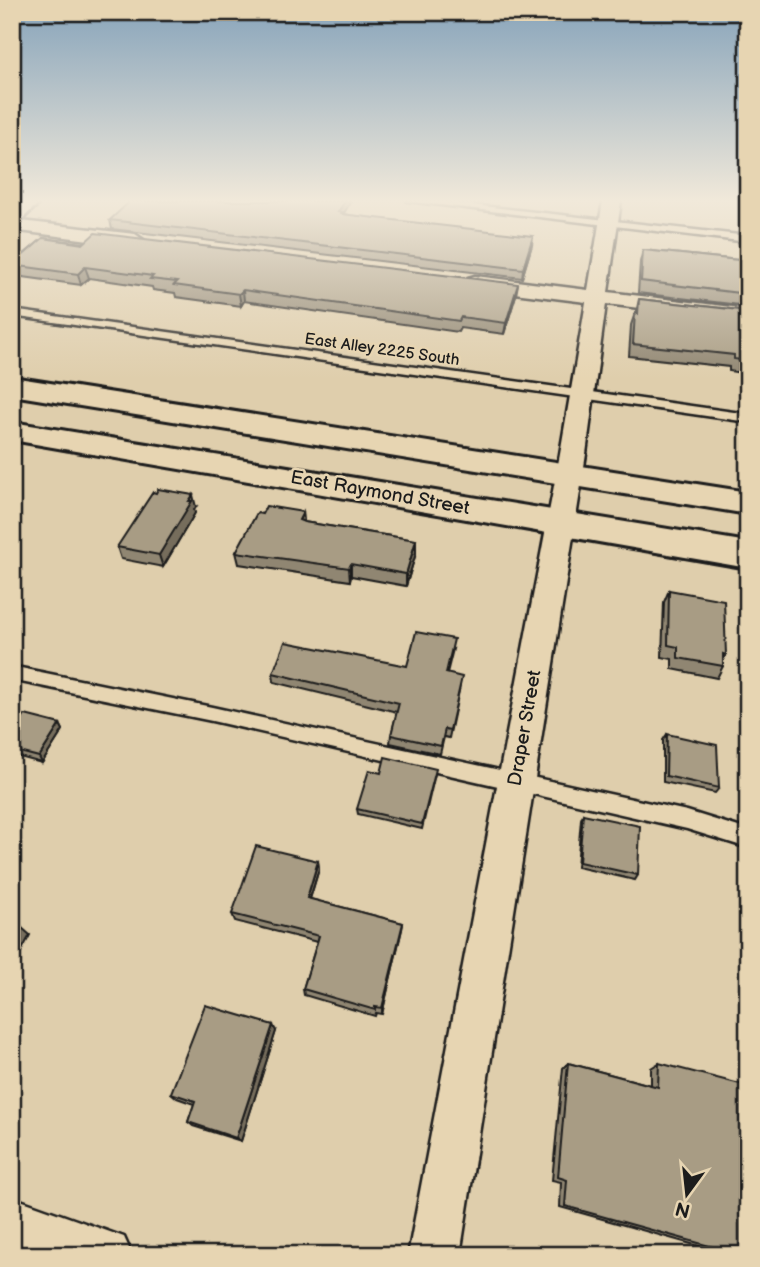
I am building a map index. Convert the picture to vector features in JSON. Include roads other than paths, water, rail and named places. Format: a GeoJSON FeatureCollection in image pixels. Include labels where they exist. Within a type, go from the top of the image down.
{"type":"FeatureCollection","features":[{"type":"Feature","properties":{"kind":"main road"},"geometry":{"type":"LineString","coordinates":[[12,386],[748,503]]}},
{"type":"Feature","properties":{"kind":"main road","name":"East Raymond Street"},"geometry":{"type":"LineString","coordinates":[[12,431],[748,555]]}},
{"type":"Feature","properties":{"kind":"street","name":"Draper Street"},"geometry":{"type":"LineString","coordinates":[[434,1255],[604,260]]}},
{"type":"Feature","properties":{"kind":"street"},"geometry":{"type":"LineString","coordinates":[[463,280],[748,315]]}},
{"type":"Feature","properties":{"kind":"street"},"geometry":{"type":"LineString","coordinates":[[12,1222],[106,1255]]}},
{"type":"Feature","properties":{"kind":"lane","name":"East Alley 2225 South"},"geometry":{"type":"LineString","coordinates":[[12,313],[748,418]]}},
{"type":"Feature","properties":{"kind":"lane"},"geometry":{"type":"LineString","coordinates":[[16,674],[75,684],[687,820],[748,839]]}}]}
